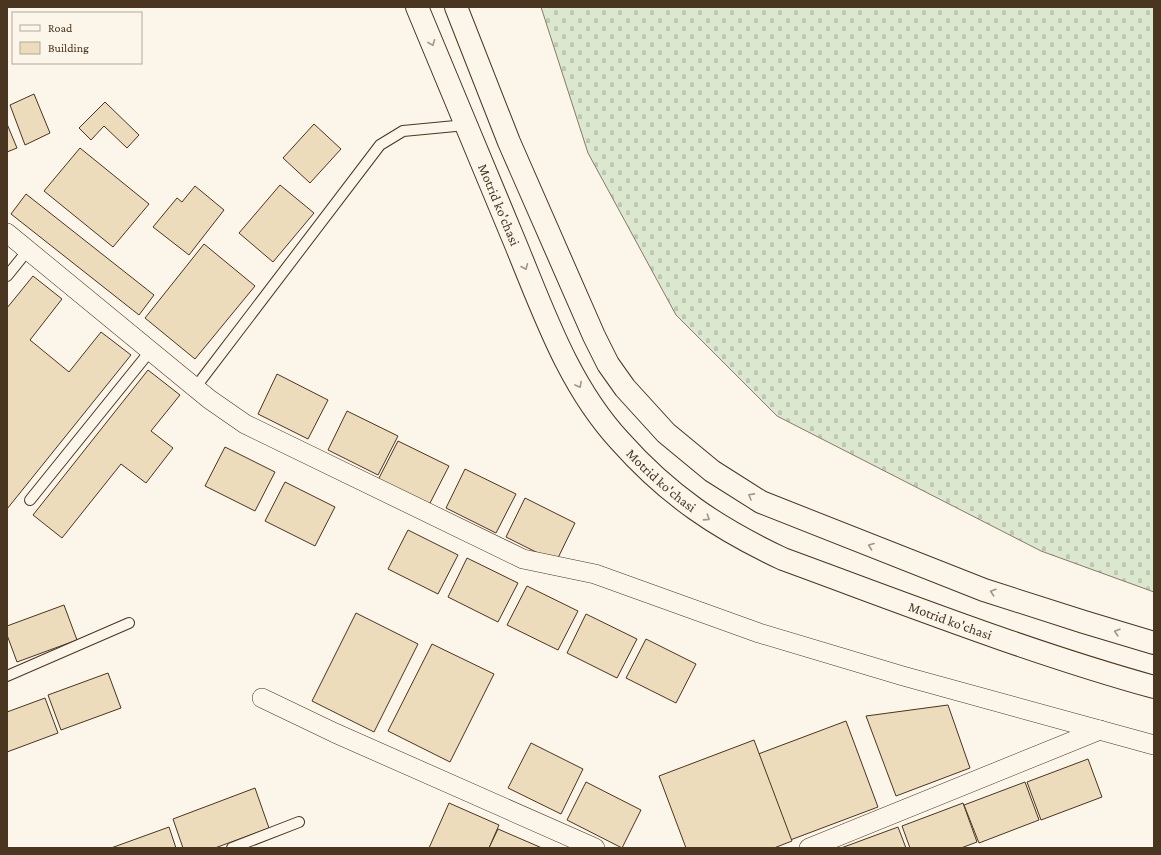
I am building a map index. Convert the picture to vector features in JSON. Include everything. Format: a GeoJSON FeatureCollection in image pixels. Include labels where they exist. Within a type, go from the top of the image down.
{"type":"FeatureCollection","features":[{"type":"Feature","properties":{"kind":"main road","name":"Motrid ko'chasi"},"geometry":{"type":"LineString","coordinates":[[417,7],[551,328],[580,388],[619,440],[641,464],[693,509],[733,534],[782,559],[983,633],[1082,667],[1154,688]]}},
{"type":"Feature","properties":{"kind":"main road"},"geometry":{"type":"LineString","coordinates":[[456,7],[509,142],[594,336],[608,364],[625,388],[666,433],[712,471],[761,502],[984,590],[1154,643]]}},
{"type":"Feature","properties":{"kind":"street"},"geometry":{"type":"LineString","coordinates":[[7,233],[151,350],[195,388],[245,424],[523,559],[595,574],[759,633],[903,676],[1154,745]]}},
{"type":"Feature","properties":{"kind":"street"},"geometry":{"type":"LineString","coordinates":[[262,698],[335,733],[595,848]]}},
{"type":"Feature","properties":{"kind":"street"},"geometry":{"type":"LineString","coordinates":[[809,848],[1100,730]]}},
{"type":"Feature","properties":{"kind":"lane"},"geometry":{"type":"LineString","coordinates":[[195,388],[380,145],[403,131],[466,125]]}},
{"type":"Feature","properties":{"kind":"lane"},"geometry":{"type":"LineString","coordinates":[[7,276],[28,250]]}},
{"type":"Feature","properties":{"kind":"lane"},"geometry":{"type":"LineString","coordinates":[[30,500],[151,350]]}},
{"type":"Feature","properties":{"kind":"lane"},"geometry":{"type":"LineString","coordinates":[[7,676],[129,623]]}},
{"type":"Feature","properties":{"kind":"lane"},"geometry":{"type":"LineString","coordinates":[[232,848],[298,822]]}},
{"type":"Feature","properties":{"kind":"green space"},"geometry":{"type":"Polygon","coordinates":[[[541,7],[1154,7],[1154,592],[1041,551],[777,416],[676,315],[588,153],[541,7]]]}},
{"type":"Feature","properties":{"kind":"building"},"geometry":{"type":"Polygon","coordinates":[[[34,94],[50,133],[25,145],[10,105],[34,94]]]}},
{"type":"Feature","properties":{"kind":"building"},"geometry":{"type":"Polygon","coordinates":[[[105,102],[139,135],[127,148],[104,126],[91,140],[79,128],[105,102]]]}},
{"type":"Feature","properties":{"kind":"building"},"geometry":{"type":"Polygon","coordinates":[[[7,124],[17,148],[7,152],[7,124]]]}},
{"type":"Feature","properties":{"kind":"building"},"geometry":{"type":"Polygon","coordinates":[[[314,124],[341,149],[310,183],[283,158],[314,124]]]}},
{"type":"Feature","properties":{"kind":"building"},"geometry":{"type":"Polygon","coordinates":[[[80,148],[149,204],[113,247],[44,191],[80,148]]]}},
{"type":"Feature","properties":{"kind":"building"},"geometry":{"type":"Polygon","coordinates":[[[280,185],[314,213],[273,262],[239,233],[280,185]]]}},
{"type":"Feature","properties":{"kind":"building"},"geometry":{"type":"Polygon","coordinates":[[[195,186],[224,210],[189,255],[153,227],[177,198],[182,202],[195,186]]]}},
{"type":"Feature","properties":{"kind":"building"},"geometry":{"type":"Polygon","coordinates":[[[26,194],[154,295],[139,315],[11,214],[26,194]]]}},
{"type":"Feature","properties":{"kind":"building"},"geometry":{"type":"Polygon","coordinates":[[[204,244],[255,286],[195,359],[145,318],[204,244]]]}},
{"type":"Feature","properties":{"kind":"building"},"geometry":{"type":"Polygon","coordinates":[[[33,276],[62,299],[30,340],[69,372],[101,332],[131,355],[7,509],[7,308],[33,276]]]}},
{"type":"Feature","properties":{"kind":"building"},"geometry":{"type":"Polygon","coordinates":[[[148,370],[180,395],[151,431],[173,448],[146,483],[121,464],[62,538],[33,515],[148,370]]]}},
{"type":"Feature","properties":{"kind":"building"},"geometry":{"type":"Polygon","coordinates":[[[277,374],[328,400],[308,439],[258,414],[277,374]]]}},
{"type":"Feature","properties":{"kind":"building"},"geometry":{"type":"Polygon","coordinates":[[[347,411],[398,436],[378,475],[328,450],[347,411]]]}},
{"type":"Feature","properties":{"kind":"building"},"geometry":{"type":"Polygon","coordinates":[[[398,441],[449,466],[429,505],[378,480],[398,441]]]}},
{"type":"Feature","properties":{"kind":"building"},"geometry":{"type":"Polygon","coordinates":[[[225,447],[275,472],[255,511],[205,486],[225,447]]]}},
{"type":"Feature","properties":{"kind":"building"},"geometry":{"type":"Polygon","coordinates":[[[465,469],[516,494],[496,533],[446,508],[465,469]]]}},
{"type":"Feature","properties":{"kind":"building"},"geometry":{"type":"Polygon","coordinates":[[[285,482],[335,507],[315,546],[265,521],[285,482]]]}},
{"type":"Feature","properties":{"kind":"building"},"geometry":{"type":"Polygon","coordinates":[[[525,498],[575,523],[556,562],[506,537],[525,498]]]}},
{"type":"Feature","properties":{"kind":"building"},"geometry":{"type":"Polygon","coordinates":[[[408,530],[458,555],[438,594],[388,569],[408,530]]]}},
{"type":"Feature","properties":{"kind":"building"},"geometry":{"type":"Polygon","coordinates":[[[467,558],[518,583],[498,622],[448,597],[467,558]]]}},
{"type":"Feature","properties":{"kind":"building"},"geometry":{"type":"Polygon","coordinates":[[[527,586],[578,611],[558,650],[507,625],[527,586]]]}},
{"type":"Feature","properties":{"kind":"building"},"geometry":{"type":"Polygon","coordinates":[[[64,605],[77,640],[17,662],[7,635],[7,626],[64,605]]]}},
{"type":"Feature","properties":{"kind":"building"},"geometry":{"type":"Polygon","coordinates":[[[356,613],[418,644],[374,732],[312,701],[356,613]]]}},
{"type":"Feature","properties":{"kind":"building"},"geometry":{"type":"Polygon","coordinates":[[[586,614],[637,639],[617,678],[567,653],[586,614]]]}},
{"type":"Feature","properties":{"kind":"building"},"geometry":{"type":"Polygon","coordinates":[[[646,639],[696,664],[676,703],[626,678],[646,639]]]}},
{"type":"Feature","properties":{"kind":"building"},"geometry":{"type":"Polygon","coordinates":[[[432,644],[494,674],[450,762],[388,731],[432,644]]]}},
{"type":"Feature","properties":{"kind":"building"},"geometry":{"type":"Polygon","coordinates":[[[108,673],[121,708],[61,730],[48,695],[108,673]]]}},
{"type":"Feature","properties":{"kind":"building"},"geometry":{"type":"Polygon","coordinates":[[[45,698],[58,733],[7,752],[7,712],[45,698]]]}},
{"type":"Feature","properties":{"kind":"building"},"geometry":{"type":"Polygon","coordinates":[[[948,705],[970,768],[896,796],[866,716],[948,705]]]}},
{"type":"Feature","properties":{"kind":"building"},"geometry":{"type":"Polygon","coordinates":[[[846,721],[878,807],[777,845],[745,759],[846,721]]]}},
{"type":"Feature","properties":{"kind":"building"},"geometry":{"type":"Polygon","coordinates":[[[754,740],[792,841],[774,848],[686,848],[659,776],[754,740]]]}},
{"type":"Feature","properties":{"kind":"building"},"geometry":{"type":"Polygon","coordinates":[[[531,743],[583,769],[561,814],[508,788],[531,743]]]}},
{"type":"Feature","properties":{"kind":"building"},"geometry":{"type":"Polygon","coordinates":[[[1088,759],[1102,797],[1041,820],[1027,782],[1088,759]]]}},
{"type":"Feature","properties":{"kind":"building"},"geometry":{"type":"Polygon","coordinates":[[[586,782],[641,810],[622,848],[567,820],[586,782]]]}},
{"type":"Feature","properties":{"kind":"building"},"geometry":{"type":"Polygon","coordinates":[[[1025,782],[1039,820],[979,843],[964,805],[1025,782]]]}},
{"type":"Feature","properties":{"kind":"building"},"geometry":{"type":"Polygon","coordinates":[[[255,788],[269,828],[215,848],[183,848],[173,819],[255,788]]]}},
{"type":"Feature","properties":{"kind":"building"},"geometry":{"type":"Polygon","coordinates":[[[449,803],[499,825],[489,848],[429,848],[449,803]]]}},
{"type":"Feature","properties":{"kind":"building"},"geometry":{"type":"Polygon","coordinates":[[[963,803],[977,842],[961,848],[910,848],[902,826],[963,803]]]}},
{"type":"Feature","properties":{"kind":"building"},"geometry":{"type":"Polygon","coordinates":[[[169,827],[176,848],[111,848],[169,827]]]}},
{"type":"Feature","properties":{"kind":"building"},"geometry":{"type":"Polygon","coordinates":[[[898,827],[906,848],[841,848],[898,827]]]}},
{"type":"Feature","properties":{"kind":"building"},"geometry":{"type":"Polygon","coordinates":[[[498,829],[542,848],[489,848],[498,829]]]}}]}
